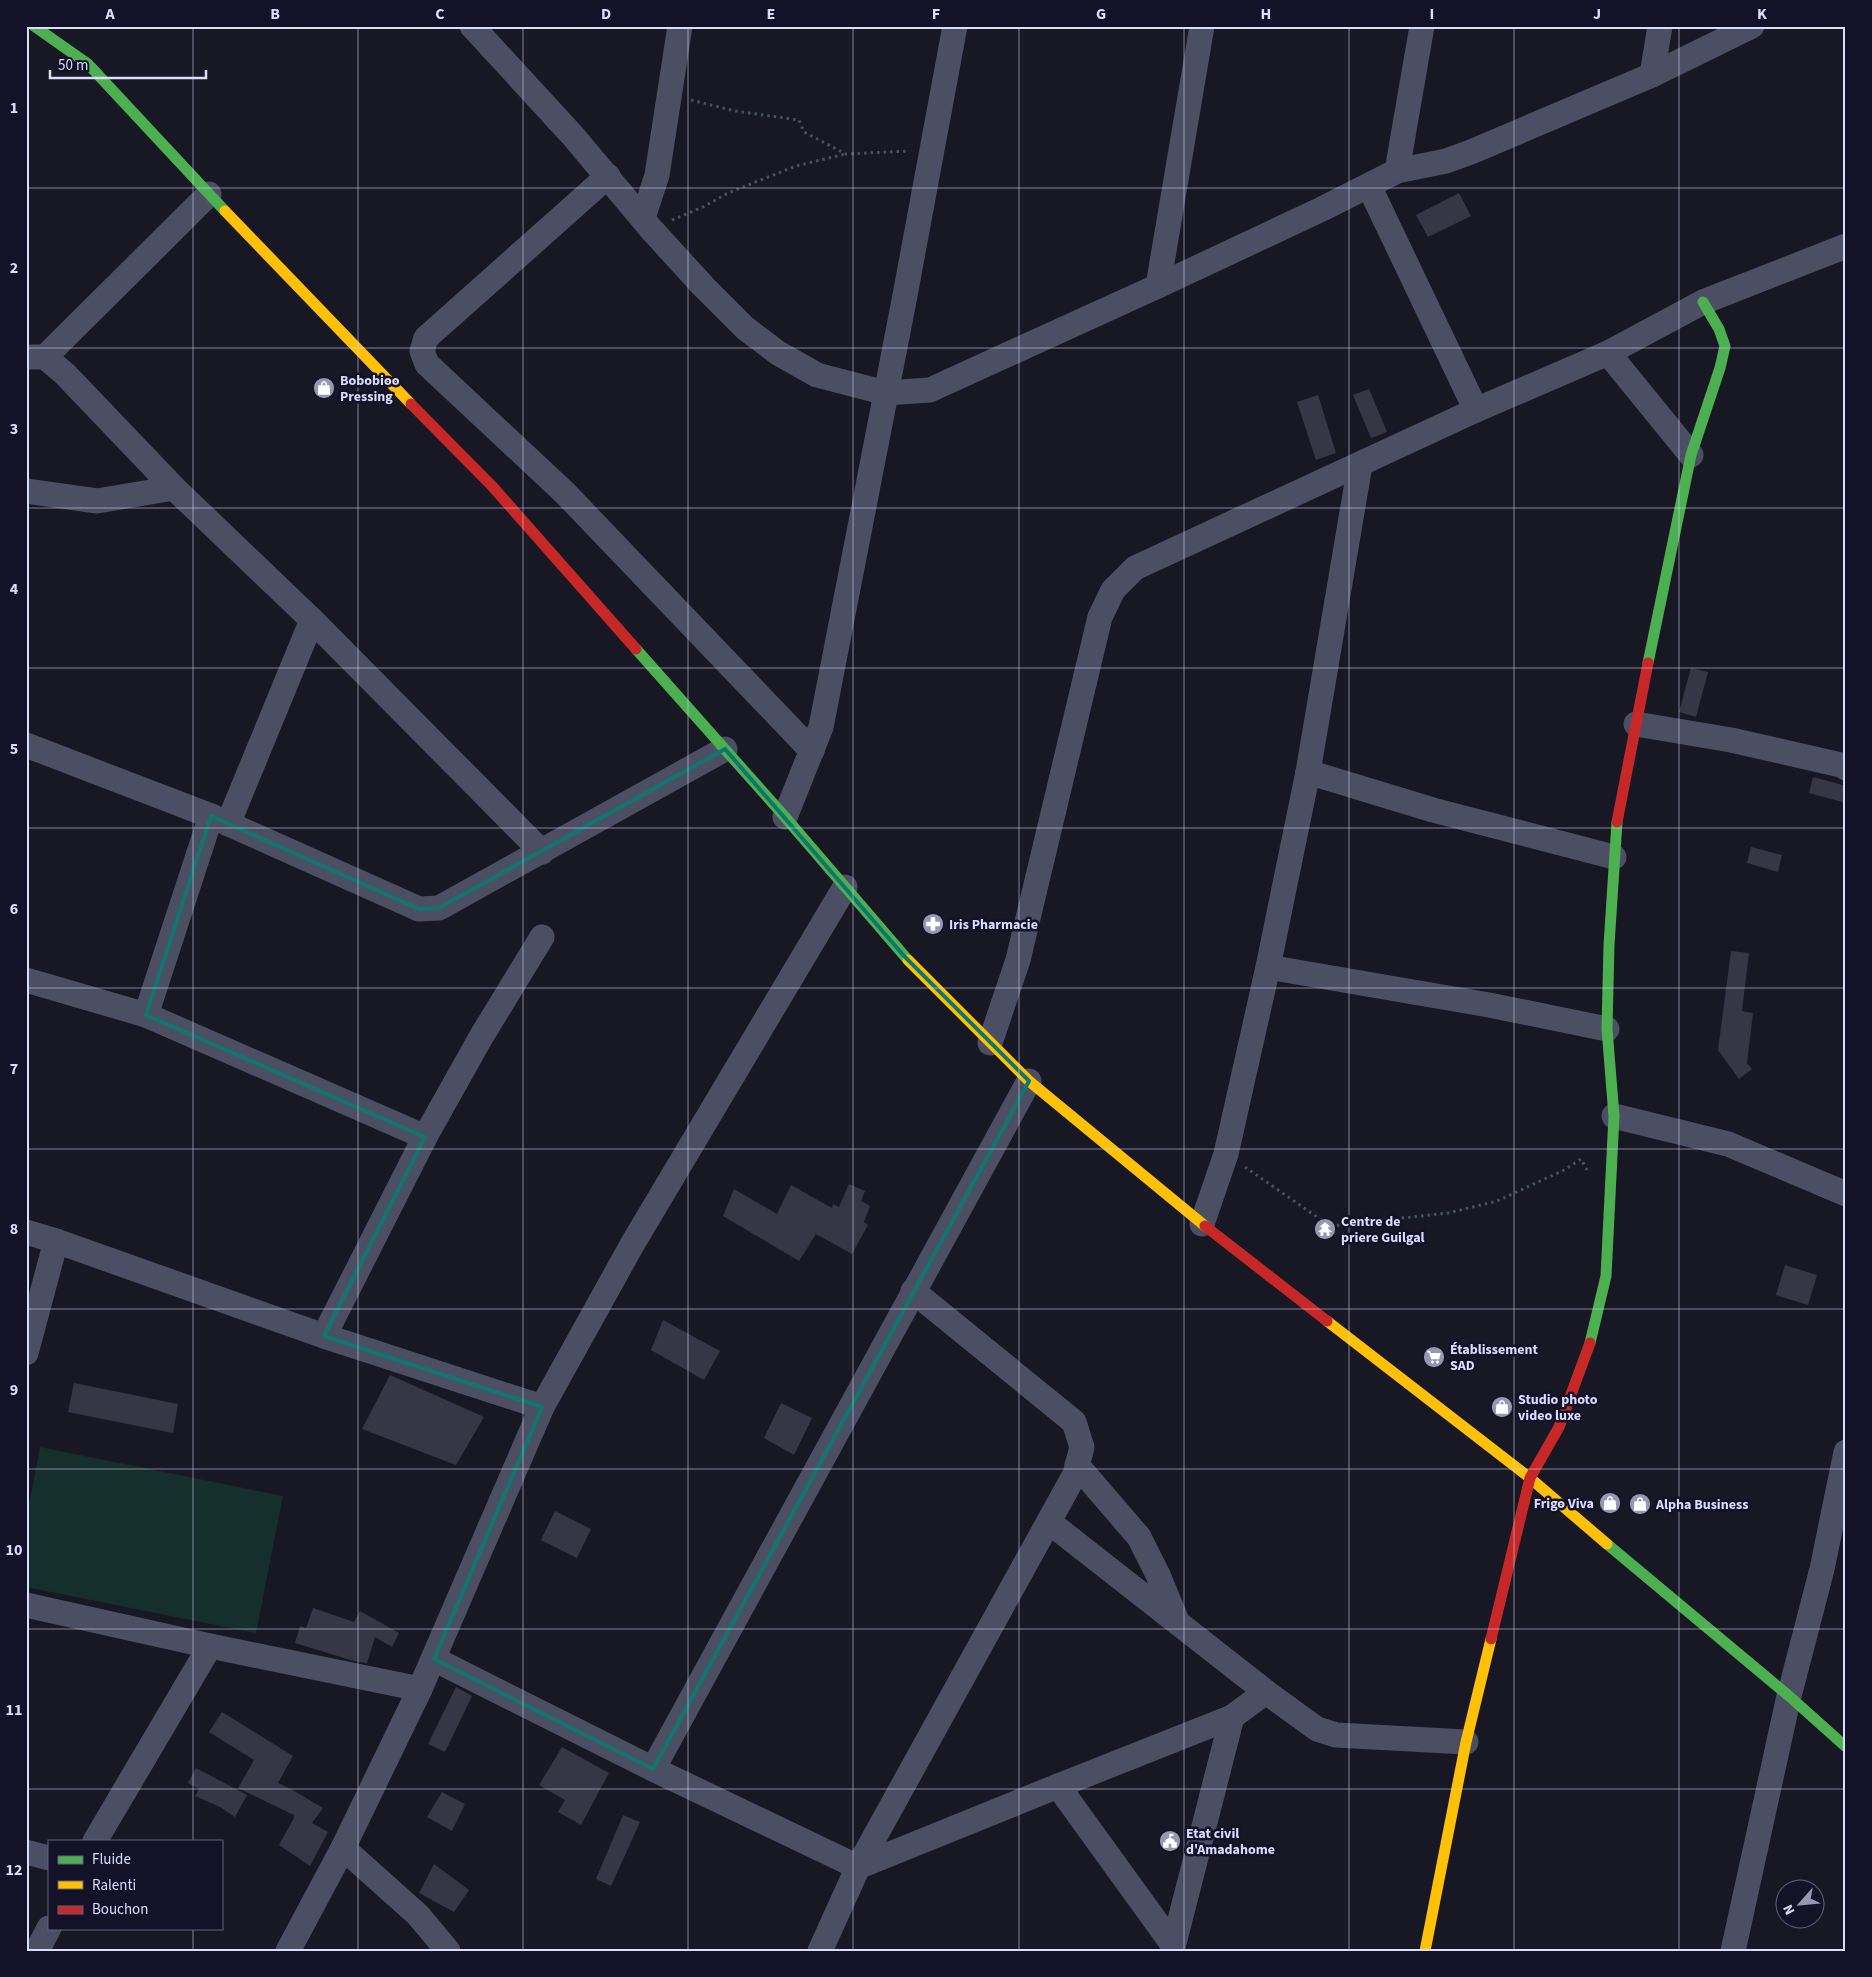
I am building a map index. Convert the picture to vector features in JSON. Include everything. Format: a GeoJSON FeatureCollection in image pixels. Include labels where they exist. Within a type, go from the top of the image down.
{"type":"FeatureCollection","features":[{"type":"Feature","properties":{"kind":"street"},"geometry":{"type":"LineString","coordinates":[[34,26],[88,64],[264,253],[492,486],[785,817],[904,956],[1029,1081],[1202,1224],[1530,1478],[1643,1576],[1789,1696],[1846,1746]]}},
{"type":"Feature","properties":{"kind":"street"},"geometry":{"type":"LineString","coordinates":[[472,26],[538,97],[703,286],[745,328],[778,353],[817,375],[886,393],[930,390],[1158,286],[1397,172],[1446,161],[1470,152],[1652,75],[1752,26]]}},
{"type":"Feature","properties":{"kind":"street"},"geometry":{"type":"LineString","coordinates":[[647,223],[657,176],[680,26]]}},
{"type":"Feature","properties":{"kind":"street"},"geometry":{"type":"LineString","coordinates":[[785,817],[821,727],[955,26]]}},
{"type":"Feature","properties":{"kind":"street"},"geometry":{"type":"LineString","coordinates":[[1158,286],[1202,26]]}},
{"type":"Feature","properties":{"kind":"street"},"geometry":{"type":"LineString","coordinates":[[1397,172],[1422,26]]}},
{"type":"Feature","properties":{"kind":"street"},"geometry":{"type":"LineString","coordinates":[[1652,75],[1660,26]]}},
{"type":"Feature","properties":{"kind":"street"},"geometry":{"type":"LineString","coordinates":[[75,41],[88,64]]}},
{"type":"Feature","properties":{"kind":"street"},"geometry":{"type":"LineString","coordinates":[[608,176],[426,338],[422,351],[427,364],[566,493],[812,751]]}},
{"type":"Feature","properties":{"kind":"street"},"geometry":{"type":"LineString","coordinates":[[1368,186],[1476,410]]}},
{"type":"Feature","properties":{"kind":"street"},"geometry":{"type":"LineString","coordinates":[[209,194],[36,357],[64,374],[174,488],[312,620],[542,852]]}},
{"type":"Feature","properties":{"kind":"street"},"geometry":{"type":"LineString","coordinates":[[990,1043],[1018,960],[1100,617],[1113,590],[1135,568],[1476,410],[1608,353],[1703,302],[1846,246]]}},
{"type":"Feature","properties":{"kind":"street"},"geometry":{"type":"LineString","coordinates":[[1425,1951],[1466,1742],[1530,1478],[1559,1427],[1591,1341],[1606,1276],[1614,1116],[1607,1029],[1609,945],[1616,817],[1691,455],[1720,368],[1725,346],[1719,329],[1703,302]]}},
{"type":"Feature","properties":{"kind":"street"},"geometry":{"type":"LineString","coordinates":[[1608,353],[1691,455]]}},
{"type":"Feature","properties":{"kind":"street"},"geometry":{"type":"LineString","coordinates":[[1202,1224],[1226,1154],[1268,967],[1308,772],[1360,465]]}},
{"type":"Feature","properties":{"kind":"street"},"geometry":{"type":"LineString","coordinates":[[26,491],[98,502],[174,488]]}},
{"type":"Feature","properties":{"kind":"street"},"geometry":{"type":"LineString","coordinates":[[146,1015],[219,820],[312,620]]}},
{"type":"Feature","properties":{"kind":"street"},"geometry":{"type":"LineString","coordinates":[[1636,724],[1731,740],[1841,765],[1846,768]]}},
{"type":"Feature","properties":{"kind":"street"},"geometry":{"type":"LineString","coordinates":[[26,745],[219,820],[419,909],[439,908],[725,749]]}},
{"type":"Feature","properties":{"kind":"street"},"geometry":{"type":"LineString","coordinates":[[1308,772],[1433,810],[1614,857]]}},
{"type":"Feature","properties":{"kind":"street"},"geometry":{"type":"LineString","coordinates":[[288,1951],[343,1848],[420,1689],[542,1407],[633,1243],[844,887]]}},
{"type":"Feature","properties":{"kind":"street"},"geometry":{"type":"LineString","coordinates":[[324,1336],[425,1137],[481,1037],[542,937]]}},
{"type":"Feature","properties":{"kind":"street"},"geometry":{"type":"LineString","coordinates":[[1268,967],[1472,1002],[1607,1029]]}},
{"type":"Feature","properties":{"kind":"street"},"geometry":{"type":"LineString","coordinates":[[26,980],[146,1015],[425,1137]]}},
{"type":"Feature","properties":{"kind":"street"},"geometry":{"type":"LineString","coordinates":[[654,1769],[1029,1081]]}},
{"type":"Feature","properties":{"kind":"street"},"geometry":{"type":"LineString","coordinates":[[1614,1116],[1728,1144],[1846,1194]]}},
{"type":"Feature","properties":{"kind":"street"},"geometry":{"type":"LineString","coordinates":[[26,1232],[324,1336],[542,1407]]}},
{"type":"Feature","properties":{"kind":"street"},"geometry":{"type":"LineString","coordinates":[[26,1353],[56,1241]]}},
{"type":"Feature","properties":{"kind":"street"},"geometry":{"type":"LineString","coordinates":[[820,1951],[858,1866],[1075,1474],[1082,1447],[1074,1422],[913,1291]]}},
{"type":"Feature","properties":{"kind":"street"},"geometry":{"type":"LineString","coordinates":[[1733,1951],[1789,1696],[1822,1569],[1846,1452]]}},
{"type":"Feature","properties":{"kind":"street"},"geometry":{"type":"LineString","coordinates":[[1077,1465],[1139,1537],[1158,1575],[1178,1624]]}},
{"type":"Feature","properties":{"kind":"street"},"geometry":{"type":"LineString","coordinates":[[1049,1522],[1266,1692],[1317,1729],[1336,1735],[1466,1742]]}},
{"type":"Feature","properties":{"kind":"street"},"geometry":{"type":"LineString","coordinates":[[26,1605],[210,1646],[420,1689]]}},
{"type":"Feature","properties":{"kind":"street"},"geometry":{"type":"LineString","coordinates":[[96,1840],[210,1646]]}},
{"type":"Feature","properties":{"kind":"street"},"geometry":{"type":"LineString","coordinates":[[434,1659],[654,1769],[858,1866],[1232,1718],[1266,1692]]}},
{"type":"Feature","properties":{"kind":"street"},"geometry":{"type":"LineString","coordinates":[[1172,1948],[1232,1718]]}},
{"type":"Feature","properties":{"kind":"street"},"geometry":{"type":"LineString","coordinates":[[1058,1786],[1172,1948]]}},
{"type":"Feature","properties":{"kind":"street"},"geometry":{"type":"LineString","coordinates":[[343,1848],[418,1915],[448,1951]]}},
{"type":"Feature","properties":{"kind":"street"},"geometry":{"type":"LineString","coordinates":[[26,1852],[48,1858]]}},
{"type":"Feature","properties":{"kind":"street"},"geometry":{"type":"LineString","coordinates":[[37,1951],[48,1930]]}},
{"type":"Feature","properties":{"kind":"path"},"geometry":{"type":"LineString","coordinates":[[670,95],[735,111],[799,120],[804,132],[846,154]]}},
{"type":"Feature","properties":{"kind":"path"},"geometry":{"type":"LineString","coordinates":[[647,223],[703,207],[728,192],[788,169],[846,154],[933,148]]}},
{"type":"Feature","properties":{"kind":"path"},"geometry":{"type":"LineString","coordinates":[[1226,1154],[1330,1226],[1448,1213],[1497,1201],[1564,1170],[1581,1159],[1589,1174],[1609,1200]]}},
{"type":"Feature","properties":{"kind":"highlighted area"},"geometry":{"type":"Polygon","coordinates":[[[725,749],[904,956],[1029,1081],[653,1769],[434,1659],[542,1407],[324,1336],[425,1137],[146,1015],[211,816],[419,909],[439,908],[725,749]]]}},
{"type":"Feature","properties":{"kind":"green space"},"geometry":{"type":"Polygon","coordinates":[[[40,1447],[283,1496],[256,1633],[26,1587],[26,1520],[40,1447]]]}},
{"type":"Feature","properties":{"kind":"building"},"geometry":{"type":"Polygon","coordinates":[[[1459,193],[1471,216],[1428,237],[1416,215],[1459,193]]]}},
{"type":"Feature","properties":{"kind":"building"},"geometry":{"type":"Polygon","coordinates":[[[1369,389],[1387,432],[1371,438],[1353,395],[1369,389]]]}},
{"type":"Feature","properties":{"kind":"building"},"geometry":{"type":"Polygon","coordinates":[[[1318,395],[1336,453],[1316,460],[1297,402],[1318,395]]]}},
{"type":"Feature","properties":{"kind":"building"},"geometry":{"type":"Polygon","coordinates":[[[1691,668],[1708,672],[1696,717],[1679,712],[1691,668]]]}},
{"type":"Feature","properties":{"kind":"building"},"geometry":{"type":"Polygon","coordinates":[[[1813,777],[1846,786],[1846,803],[1809,793],[1813,777]]]}},
{"type":"Feature","properties":{"kind":"building"},"geometry":{"type":"Polygon","coordinates":[[[1751,847],[1782,855],[1778,872],[1747,863],[1751,847]]]}},
{"type":"Feature","properties":{"kind":"building"},"geometry":{"type":"Polygon","coordinates":[[[1731,951],[1749,953],[1742,1011],[1753,1013],[1747,1063],[1752,1069],[1739,1079],[1718,1050],[1731,951]]]}},
{"type":"Feature","properties":{"kind":"building"},"geometry":{"type":"Polygon","coordinates":[[[849,1184],[865,1191],[861,1201],[870,1206],[864,1222],[868,1225],[852,1254],[816,1234],[799,1261],[723,1216],[734,1189],[777,1214],[791,1185],[832,1208],[833,1204],[839,1207],[849,1184]]]}},
{"type":"Feature","properties":{"kind":"building"},"geometry":{"type":"Polygon","coordinates":[[[1785,1265],[1817,1275],[1808,1305],[1776,1295],[1785,1265]]]}},
{"type":"Feature","properties":{"kind":"building"},"geometry":{"type":"Polygon","coordinates":[[[663,1320],[720,1351],[704,1380],[651,1350],[663,1320]]]}},
{"type":"Feature","properties":{"kind":"building"},"geometry":{"type":"Polygon","coordinates":[[[390,1375],[484,1417],[456,1465],[362,1429],[390,1375]]]}},
{"type":"Feature","properties":{"kind":"building"},"geometry":{"type":"Polygon","coordinates":[[[74,1383],[178,1404],[173,1433],[68,1412],[74,1383]]]}},
{"type":"Feature","properties":{"kind":"building"},"geometry":{"type":"Polygon","coordinates":[[[781,1403],[812,1418],[794,1455],[764,1438],[781,1403]]]}},
{"type":"Feature","properties":{"kind":"building"},"geometry":{"type":"Polygon","coordinates":[[[555,1511],[591,1529],[577,1558],[541,1540],[555,1511]]]}},
{"type":"Feature","properties":{"kind":"building"},"geometry":{"type":"Polygon","coordinates":[[[313,1608],[354,1622],[360,1611],[399,1633],[392,1647],[375,1637],[367,1663],[354,1661],[295,1643],[300,1626],[306,1628],[313,1608]]]}},
{"type":"Feature","properties":{"kind":"building"},"geometry":{"type":"Polygon","coordinates":[[[456,1687],[472,1696],[445,1752],[428,1744],[456,1687]]]}},
{"type":"Feature","properties":{"kind":"building"},"geometry":{"type":"Polygon","coordinates":[[[222,1712],[293,1756],[278,1783],[323,1808],[312,1823],[328,1832],[310,1866],[279,1845],[294,1815],[238,1788],[254,1760],[209,1732],[222,1712]]]}},
{"type":"Feature","properties":{"kind":"building"},"geometry":{"type":"Polygon","coordinates":[[[562,1747],[609,1773],[581,1825],[558,1812],[565,1800],[539,1785],[562,1747]]]}},
{"type":"Feature","properties":{"kind":"building"},"geometry":{"type":"Polygon","coordinates":[[[196,1768],[247,1795],[235,1817],[220,1807],[195,1796],[199,1789],[188,1783],[196,1768]]]}},
{"type":"Feature","properties":{"kind":"building"},"geometry":{"type":"Polygon","coordinates":[[[442,1792],[465,1804],[452,1831],[427,1817],[442,1792]]]}},
{"type":"Feature","properties":{"kind":"building"},"geometry":{"type":"Polygon","coordinates":[[[623,1815],[640,1822],[611,1886],[596,1879],[623,1815]]]}},
{"type":"Feature","properties":{"kind":"building"},"geometry":{"type":"Polygon","coordinates":[[[434,1864],[469,1890],[454,1912],[419,1893],[434,1864]]]}},
{"type":"Feature","properties":{"kind":"traffic: fast"},"geometry":{"type":"LineString","coordinates":[[34,26],[88,64],[225,211]]}},
{"type":"Feature","properties":{"kind":"traffic: fast"},"geometry":{"type":"LineString","coordinates":[[1648,663],[1691,455],[1720,368],[1725,346],[1719,329],[1703,302]]}},
{"type":"Feature","properties":{"kind":"traffic: fast"},"geometry":{"type":"LineString","coordinates":[[636,649],[785,817],[908,960]]}},
{"type":"Feature","properties":{"kind":"traffic: fast"},"geometry":{"type":"LineString","coordinates":[[1590,1343],[1606,1276],[1614,1116],[1607,1029],[1609,945],[1617,822]]}},
{"type":"Feature","properties":{"kind":"traffic: fast"},"geometry":{"type":"LineString","coordinates":[[1607,1544],[1789,1696],[1846,1747]]}},
{"type":"Feature","properties":{"kind":"traffic: slow"},"geometry":{"type":"LineString","coordinates":[[225,211],[411,404]]}},
{"type":"Feature","properties":{"kind":"traffic: slow"},"geometry":{"type":"LineString","coordinates":[[908,960],[1029,1081],[1205,1226]]}},
{"type":"Feature","properties":{"kind":"traffic: slow"},"geometry":{"type":"LineString","coordinates":[[1327,1321],[1530,1478],[1607,1544]]}},
{"type":"Feature","properties":{"kind":"traffic: slow"},"geometry":{"type":"LineString","coordinates":[[1425,1951],[1466,1742],[1491,1639]]}},
{"type":"Feature","properties":{"kind":"traffic: jam"},"geometry":{"type":"LineString","coordinates":[[411,404],[492,486],[636,649]]}},
{"type":"Feature","properties":{"kind":"traffic: jam"},"geometry":{"type":"LineString","coordinates":[[1617,822],[1648,663]]}},
{"type":"Feature","properties":{"kind":"traffic: jam"},"geometry":{"type":"LineString","coordinates":[[1205,1226],[1327,1321]]}},
{"type":"Feature","properties":{"kind":"traffic: jam"},"geometry":{"type":"LineString","coordinates":[[1491,1639],[1530,1478],[1559,1427],[1590,1343]]}},
{"type":"Feature","properties":{"kind":"place","name":"Bobobioo Pressing"},"geometry":{"type":"Point","coordinates":[324,388]}},
{"type":"Feature","properties":{"kind":"place","name":"Iris Pharmacie"},"geometry":{"type":"Point","coordinates":[933,924]}},
{"type":"Feature","properties":{"kind":"place","name":"Centre de priere Guilgal"},"geometry":{"type":"Point","coordinates":[1325,1229]}},
{"type":"Feature","properties":{"kind":"place","name":"Établissement SAD"},"geometry":{"type":"Point","coordinates":[1434,1357]}},
{"type":"Feature","properties":{"kind":"place","name":"Studio photo video luxe"},"geometry":{"type":"Point","coordinates":[1502,1407]}},
{"type":"Feature","properties":{"kind":"place","name":"Frigo Viva"},"geometry":{"type":"Point","coordinates":[1610,1503]}},
{"type":"Feature","properties":{"kind":"place","name":"Alpha Business"},"geometry":{"type":"Point","coordinates":[1640,1504]}},
{"type":"Feature","properties":{"kind":"place","name":"Etat civil d'Amadahome"},"geometry":{"type":"Point","coordinates":[1170,1841]}}]}
